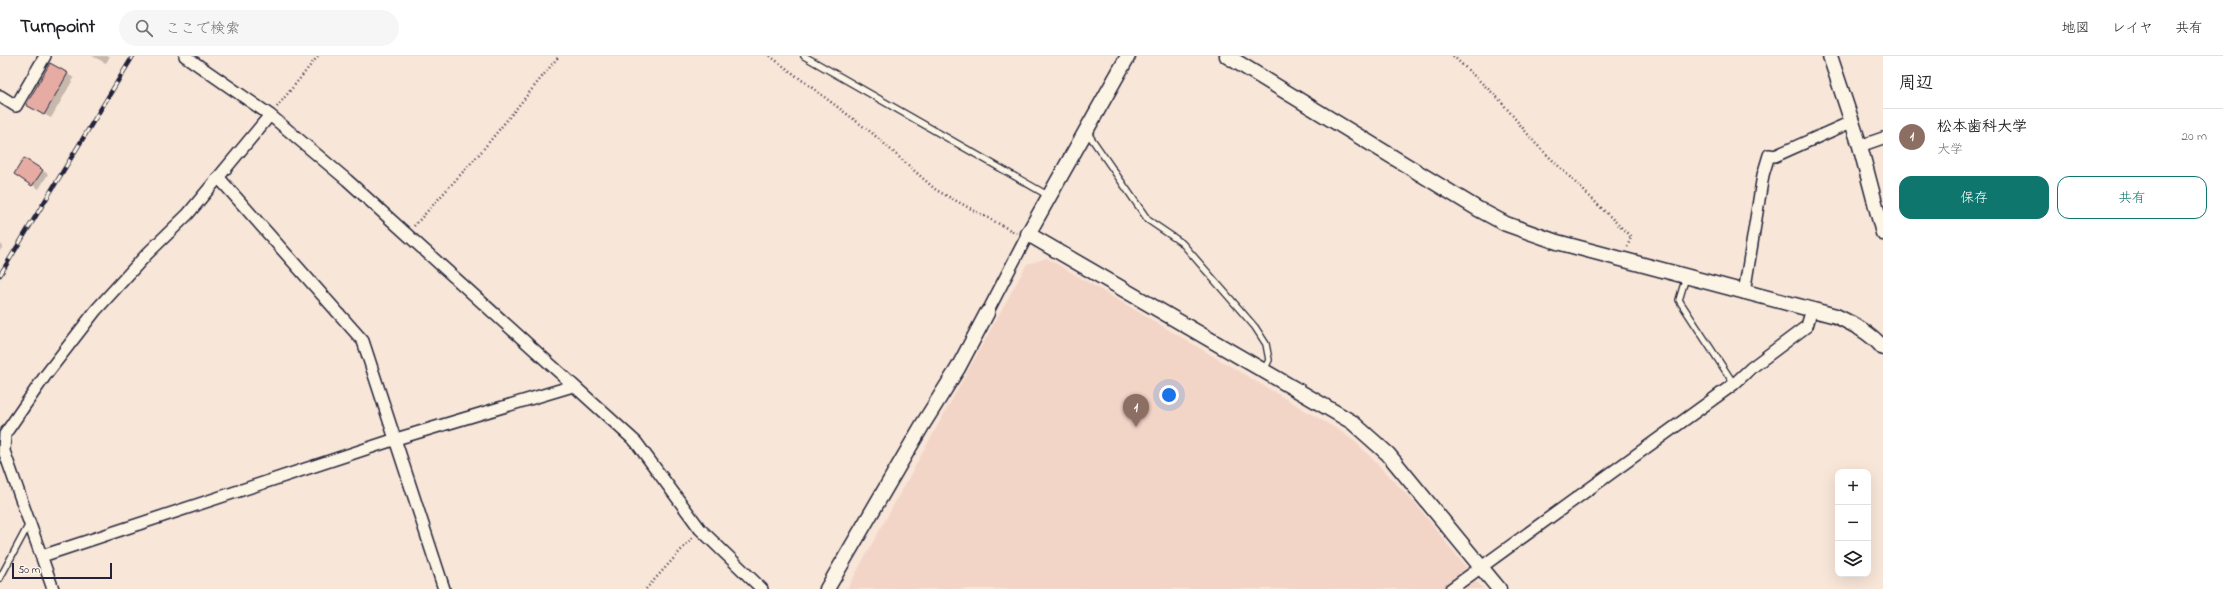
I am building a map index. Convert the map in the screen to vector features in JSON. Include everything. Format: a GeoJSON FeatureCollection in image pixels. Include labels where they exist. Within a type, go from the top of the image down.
{"type":"FeatureCollection","features":[{"type":"Feature","properties":{"kind":"street"},"geometry":{"type":"LineString","coordinates":[[0,96],[16,106],[45,56]]}},
{"type":"Feature","properties":{"kind":"street"},"geometry":{"type":"LineString","coordinates":[[185,56],[270,115],[347,180],[636,442],[700,530],[762,589]]}},
{"type":"Feature","properties":{"kind":"street"},"geometry":{"type":"LineString","coordinates":[[827,589],[923,424],[958,368],[1028,234],[1085,130],[1128,56]]}},
{"type":"Feature","properties":{"kind":"street"},"geometry":{"type":"LineString","coordinates":[[1227,56],[1478,209],[1506,224],[1542,238],[1686,278],[1836,316],[1881,340]]}},
{"type":"Feature","properties":{"kind":"street"},"geometry":{"type":"LineString","coordinates":[[1830,56],[1860,146],[1883,233]]}},
{"type":"Feature","properties":{"kind":"street"},"geometry":{"type":"LineString","coordinates":[[53,589],[4,451],[5,434],[45,376],[96,310],[147,254],[188,214],[270,115]]}},
{"type":"Feature","properties":{"kind":"street"},"geometry":{"type":"LineString","coordinates":[[1744,293],[1760,189],[1769,155],[1775,156],[1851,122]]}},
{"type":"Feature","properties":{"kind":"street"},"geometry":{"type":"LineString","coordinates":[[1860,146],[1883,138]]}},
{"type":"Feature","properties":{"kind":"street"},"geometry":{"type":"LineString","coordinates":[[219,178],[364,341],[444,589]]}},
{"type":"Feature","properties":{"kind":"street"},"geometry":{"type":"LineString","coordinates":[[1028,234],[1352,422],[1388,454],[1499,589]]}},
{"type":"Feature","properties":{"kind":"street"},"geometry":{"type":"LineString","coordinates":[[1451,589],[1734,384],[1751,368],[1807,326],[1812,309]]}},
{"type":"Feature","properties":{"kind":"street"},"geometry":{"type":"LineString","coordinates":[[42,556],[396,439],[573,386]]}},
{"type":"Feature","properties":{"kind":"lane"},"geometry":{"type":"LineString","coordinates":[[804,56],[1049,196]]}},
{"type":"Feature","properties":{"kind":"lane"},"geometry":{"type":"LineString","coordinates":[[1085,130],[1148,220],[1182,243],[1255,327],[1266,344],[1268,360],[1263,371]]}},
{"type":"Feature","properties":{"kind":"lane"},"geometry":{"type":"LineString","coordinates":[[1686,278],[1679,300],[1734,384]]}},
{"type":"Feature","properties":{"kind":"lane"},"geometry":{"type":"LineString","coordinates":[[0,578],[30,521]]}},
{"type":"Feature","properties":{"kind":"path"},"geometry":{"type":"LineString","coordinates":[[270,115],[318,56]]}},
{"type":"Feature","properties":{"kind":"path"},"geometry":{"type":"LineString","coordinates":[[407,235],[481,152],[559,56]]}},
{"type":"Feature","properties":{"kind":"path"},"geometry":{"type":"LineString","coordinates":[[770,56],[872,133],[936,190],[1012,233],[1028,234]]}},
{"type":"Feature","properties":{"kind":"path"},"geometry":{"type":"LineString","coordinates":[[1453,56],[1499,100],[1535,143],[1631,237],[1623,260]]}},
{"type":"Feature","properties":{"kind":"path"},"geometry":{"type":"LineString","coordinates":[[646,589],[700,530]]}},
{"type":"Feature","properties":{"kind":"shaded area"},"geometry":{"type":"Polygon","coordinates":[[[1047,258],[1342,432],[1358,444],[1415,503],[1483,589],[847,589],[1027,264],[1047,258]]]}},
{"type":"Feature","properties":{"kind":"building"},"geometry":{"type":"Polygon","coordinates":[[[50,63],[68,73],[44,115],[26,105],[50,63]]]}},
{"type":"Feature","properties":{"kind":"building"},"geometry":{"type":"Polygon","coordinates":[[[24,158],[43,170],[32,186],[14,174],[24,158]]]}},
{"type":"Feature","properties":{"kind":"railway"},"geometry":{"type":"LineString","coordinates":[[0,275],[133,56]]}},
{"type":"Feature","properties":{"kind":"place","name":"松本歯科大学"},"geometry":{"type":"Point","coordinates":[1136,427]}}]}
